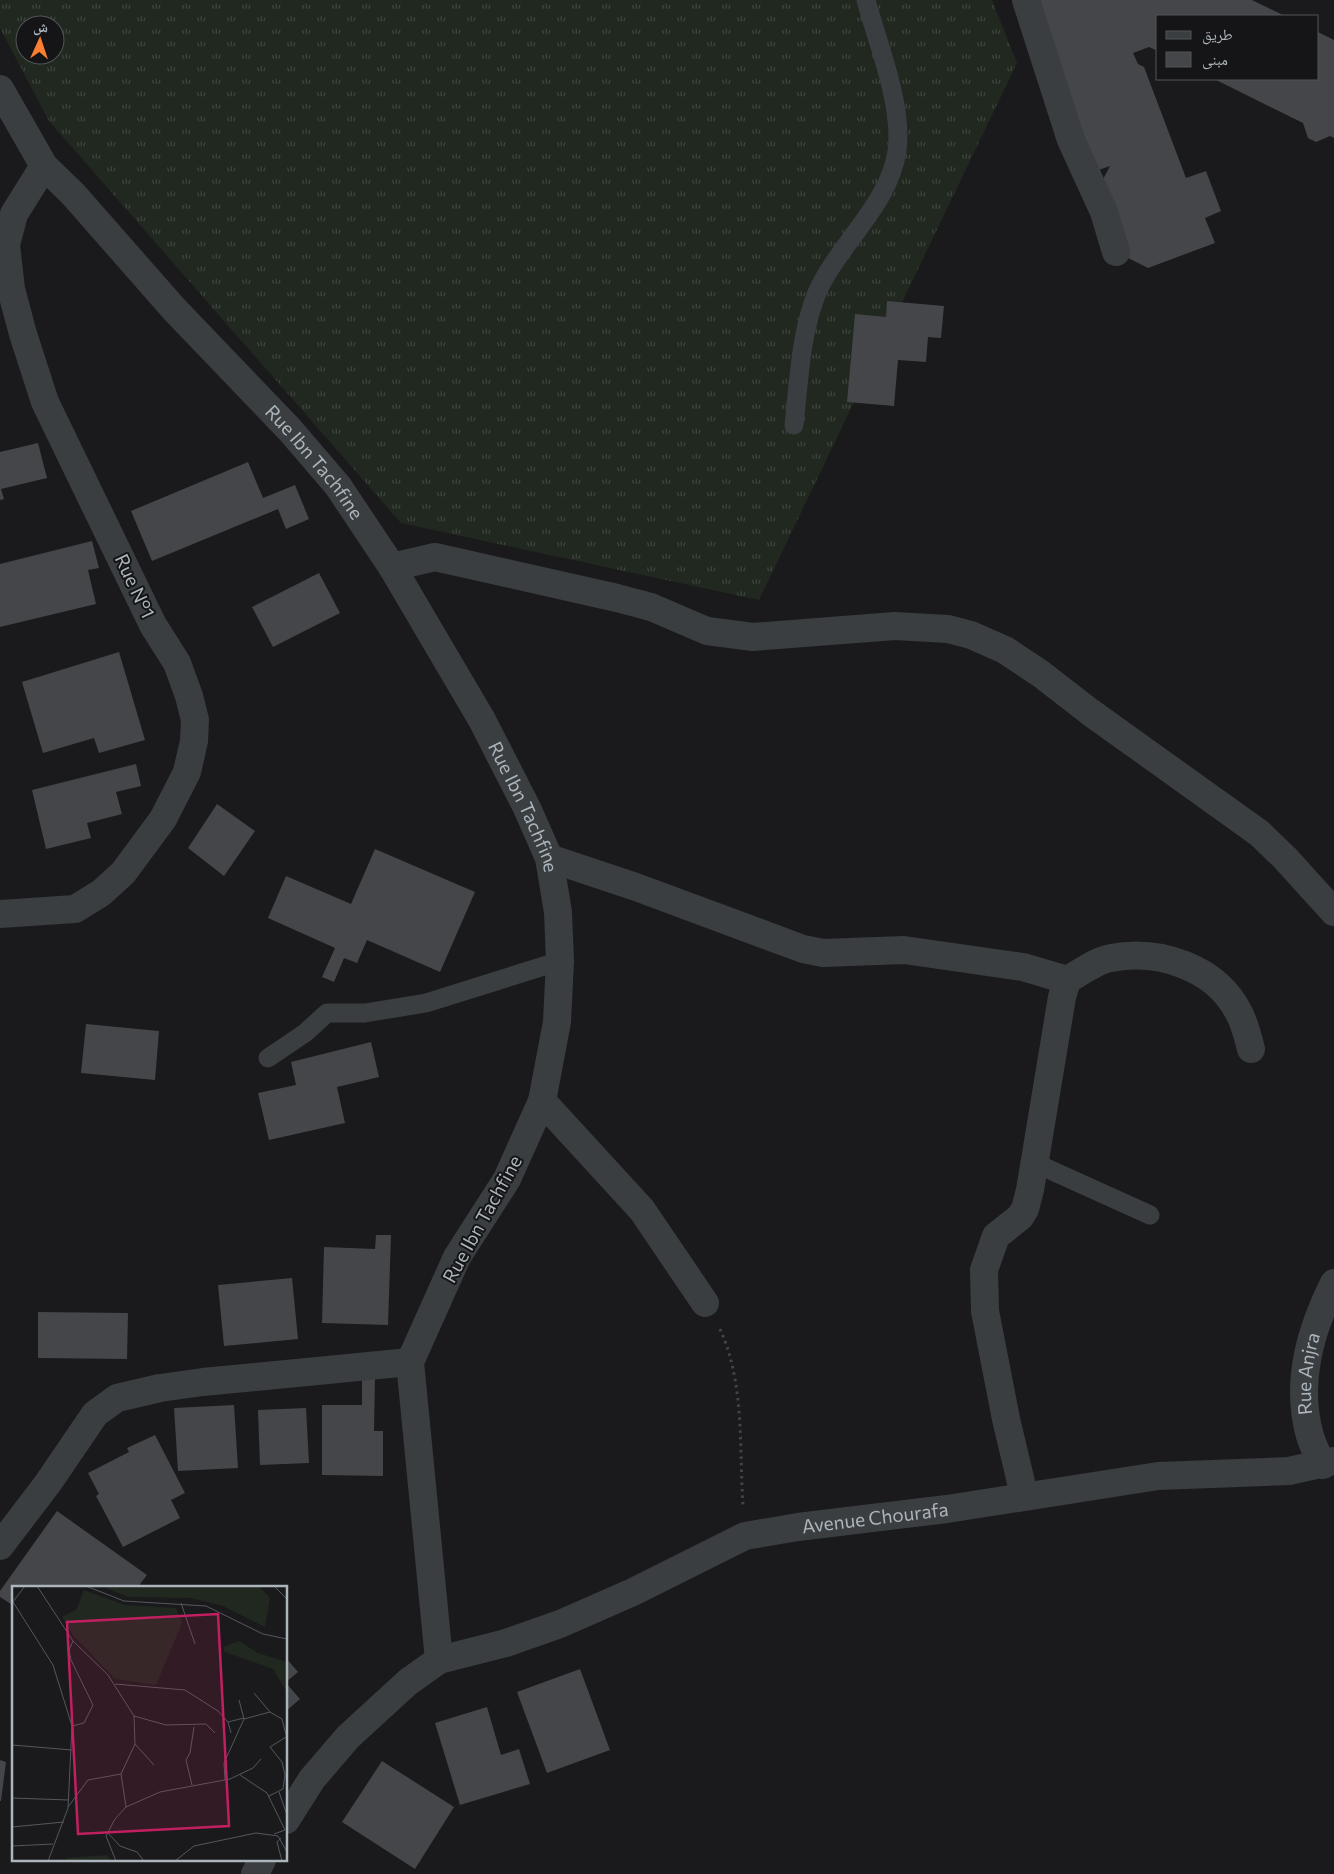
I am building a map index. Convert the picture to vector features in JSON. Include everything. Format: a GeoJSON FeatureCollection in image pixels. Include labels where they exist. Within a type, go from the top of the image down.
{"type":"FeatureCollection","features":[{"type":"Feature","properties":{"kind":"street"},"geometry":{"type":"LineString","coordinates":[[1026,0],[1071,140],[1104,212],[1116,252]]}},
{"type":"Feature","properties":{"kind":"street","name":"Rue Ibn Tachfine"},"geometry":{"type":"LineString","coordinates":[[0,89],[44,166],[72,194],[174,309],[290,430],[338,486],[392,567],[482,720],[527,808],[549,858],[558,912],[560,961],[557,1022],[542,1101],[508,1179],[457,1257],[410,1362],[439,1660]]}},
{"type":"Feature","properties":{"kind":"street","name":"Rue N°1"},"geometry":{"type":"LineString","coordinates":[[0,914],[74,909],[101,893],[123,873],[163,819],[187,772],[194,741],[195,720],[189,696],[177,663],[154,625],[45,402],[11,289],[6,245],[14,214],[44,166]]}},
{"type":"Feature","properties":{"kind":"street"},"geometry":{"type":"LineString","coordinates":[[392,567],[435,557],[651,607],[707,631],[753,637],[895,626],[948,629],[971,636],[1005,650],[1041,674],[1090,712],[1259,833],[1285,858],[1334,912]]}},
{"type":"Feature","properties":{"kind":"street"},"geometry":{"type":"LineString","coordinates":[[549,858],[636,886],[802,949],[832,954],[904,950],[1023,967],[1067,980],[1110,958],[1147,956],[1179,961],[1221,987],[1239,1011],[1251,1049]]}},
{"type":"Feature","properties":{"kind":"street"},"geometry":{"type":"LineString","coordinates":[[1024,1495],[1006,1419],[985,1311],[984,1270],[996,1236],[1020,1217],[1025,1209],[1035,1163],[1050,1064],[1067,980]]}},
{"type":"Feature","properties":{"kind":"street"},"geometry":{"type":"LineString","coordinates":[[542,1101],[642,1210],[705,1302]]}},
{"type":"Feature","properties":{"kind":"street","name":"Rue Anjra"},"geometry":{"type":"LineString","coordinates":[[1328,1463],[1310,1437],[1305,1403],[1305,1371],[1310,1344],[1320,1312],[1334,1283]]}},
{"type":"Feature","properties":{"kind":"street"},"geometry":{"type":"LineString","coordinates":[[0,1546],[48,1483],[94,1414],[117,1398],[160,1388],[203,1382],[410,1362]]}},
{"type":"Feature","properties":{"kind":"street","name":"Avenue Chourafa"},"geometry":{"type":"LineString","coordinates":[[439,1660],[506,1643],[560,1624],[633,1592],[744,1536],[798,1527],[947,1509],[1024,1495],[1158,1476],[1289,1471],[1328,1463]]}},
{"type":"Feature","properties":{"kind":"street"},"geometry":{"type":"LineString","coordinates":[[288,1817],[312,1779],[341,1743],[408,1682],[439,1660]]}},
{"type":"Feature","properties":{"kind":"lane"},"geometry":{"type":"LineString","coordinates":[[794,425],[802,344],[817,295],[890,180],[897,150],[897,121],[893,97],[866,0]]}},
{"type":"Feature","properties":{"kind":"lane"},"geometry":{"type":"LineString","coordinates":[[268,1058],[305,1033],[327,1013],[365,1013],[426,1003],[560,961]]}},
{"type":"Feature","properties":{"kind":"lane"},"geometry":{"type":"LineString","coordinates":[[1035,1163],[1150,1215]]}},
{"type":"Feature","properties":{"kind":"path"},"geometry":{"type":"LineString","coordinates":[[705,1302],[721,1331],[737,1391],[744,1536]]}},
{"type":"Feature","properties":{"kind":"green space"},"geometry":{"type":"Polygon","coordinates":[[[0,0],[992,0],[1017,63],[759,600],[401,523],[49,121],[19,65],[65,65],[65,15],[15,15],[15,56],[0,28],[0,0]]]}},
{"type":"Feature","properties":{"kind":"building"},"geometry":{"type":"Polygon","coordinates":[[[1036,0],[1252,0],[1283,15],[1156,15],[1156,50],[1149,47],[1133,53],[1138,64],[1144,67],[1186,178],[1206,171],[1221,211],[1205,218],[1215,243],[1148,268],[1126,257],[1099,187],[1110,166],[1093,172],[1036,0]]]}},
{"type":"Feature","properties":{"kind":"building"},"geometry":{"type":"Polygon","coordinates":[[[1319,32],[1334,40],[1334,138],[1330,136],[1316,142],[1308,138],[1303,123],[1216,80],[1319,80],[1319,32]]]}},
{"type":"Feature","properties":{"kind":"building"},"geometry":{"type":"Polygon","coordinates":[[[887,301],[944,306],[941,338],[928,337],[926,362],[898,360],[894,406],[847,402],[855,314],[886,317],[887,301]]]}},
{"type":"Feature","properties":{"kind":"building"},"geometry":{"type":"Polygon","coordinates":[[[38,443],[47,478],[1,489],[4,499],[0,500],[0,452],[38,443]]]}},
{"type":"Feature","properties":{"kind":"building"},"geometry":{"type":"Polygon","coordinates":[[[248,462],[263,498],[295,485],[309,519],[286,529],[278,509],[152,561],[131,511],[248,462]]]}},
{"type":"Feature","properties":{"kind":"building"},"geometry":{"type":"Polygon","coordinates":[[[92,541],[99,568],[88,570],[96,604],[0,627],[0,564],[92,541]]]}},
{"type":"Feature","properties":{"kind":"building"},"geometry":{"type":"Polygon","coordinates":[[[319,573],[340,613],[273,647],[252,607],[319,573]]]}},
{"type":"Feature","properties":{"kind":"building"},"geometry":{"type":"Polygon","coordinates":[[[119,652],[145,740],[99,753],[94,738],[43,753],[22,682],[119,652]]]}},
{"type":"Feature","properties":{"kind":"building"},"geometry":{"type":"Polygon","coordinates":[[[136,764],[141,786],[116,792],[122,814],[87,823],[91,838],[46,849],[32,790],[136,764]]]}},
{"type":"Feature","properties":{"kind":"building"},"geometry":{"type":"Polygon","coordinates":[[[217,804],[255,831],[224,876],[188,848],[217,804]]]}},
{"type":"Feature","properties":{"kind":"building"},"geometry":{"type":"Polygon","coordinates":[[[375,849],[475,892],[440,972],[367,940],[357,963],[344,958],[334,982],[322,977],[335,948],[268,918],[286,876],[351,904],[375,849]]]}},
{"type":"Feature","properties":{"kind":"building"},"geometry":{"type":"Polygon","coordinates":[[[86,1024],[159,1031],[155,1080],[81,1073],[86,1024]]]}},
{"type":"Feature","properties":{"kind":"building"},"geometry":{"type":"Polygon","coordinates":[[[371,1042],[379,1077],[337,1087],[345,1123],[269,1140],[258,1093],[296,1085],[291,1062],[371,1042]]]}},
{"type":"Feature","properties":{"kind":"building"},"geometry":{"type":"Polygon","coordinates":[[[376,1235],[391,1235],[388,1325],[322,1323],[324,1247],[375,1249],[376,1235]]]}},
{"type":"Feature","properties":{"kind":"building"},"geometry":{"type":"Polygon","coordinates":[[[292,1278],[298,1339],[224,1346],[218,1285],[292,1278]]]}},
{"type":"Feature","properties":{"kind":"building"},"geometry":{"type":"Polygon","coordinates":[[[38,1312],[128,1313],[127,1359],[38,1358],[38,1312]]]}},
{"type":"Feature","properties":{"kind":"building"},"geometry":{"type":"Polygon","coordinates":[[[362,1376],[375,1376],[374,1431],[383,1431],[383,1476],[322,1475],[322,1405],[362,1405],[362,1376]]]}},
{"type":"Feature","properties":{"kind":"building"},"geometry":{"type":"Polygon","coordinates":[[[234,1405],[238,1468],[178,1471],[174,1408],[234,1405]]]}},
{"type":"Feature","properties":{"kind":"building"},"geometry":{"type":"Polygon","coordinates":[[[306,1408],[309,1463],[260,1465],[258,1410],[306,1408]]]}},
{"type":"Feature","properties":{"kind":"building"},"geometry":{"type":"Polygon","coordinates":[[[155,1435],[185,1493],[171,1500],[180,1518],[123,1547],[96,1496],[99,1494],[88,1473],[129,1452],[127,1448],[155,1435]]]}},
{"type":"Feature","properties":{"kind":"building"},"geometry":{"type":"Polygon","coordinates":[[[57,1511],[147,1575],[139,1586],[12,1586],[12,1605],[0,1597],[0,1591],[57,1511]]]}},
{"type":"Feature","properties":{"kind":"building"},"geometry":{"type":"Polygon","coordinates":[[[288,1660],[298,1672],[288,1680],[288,1660]]]}},
{"type":"Feature","properties":{"kind":"building"},"geometry":{"type":"Polygon","coordinates":[[[580,1669],[610,1750],[547,1773],[517,1692],[580,1669]]]}},
{"type":"Feature","properties":{"kind":"building"},"geometry":{"type":"Polygon","coordinates":[[[288,1685],[300,1699],[288,1709],[288,1685]]]}},
{"type":"Feature","properties":{"kind":"building"},"geometry":{"type":"Polygon","coordinates":[[[487,1707],[501,1755],[519,1749],[530,1784],[460,1805],[435,1723],[487,1707]]]}},
{"type":"Feature","properties":{"kind":"building"},"geometry":{"type":"Polygon","coordinates":[[[0,1760],[6,1762],[1,1801],[0,1801],[0,1760]]]}},
{"type":"Feature","properties":{"kind":"building"},"geometry":{"type":"Polygon","coordinates":[[[382,1761],[454,1807],[415,1869],[342,1822],[382,1761]]]}}]}
